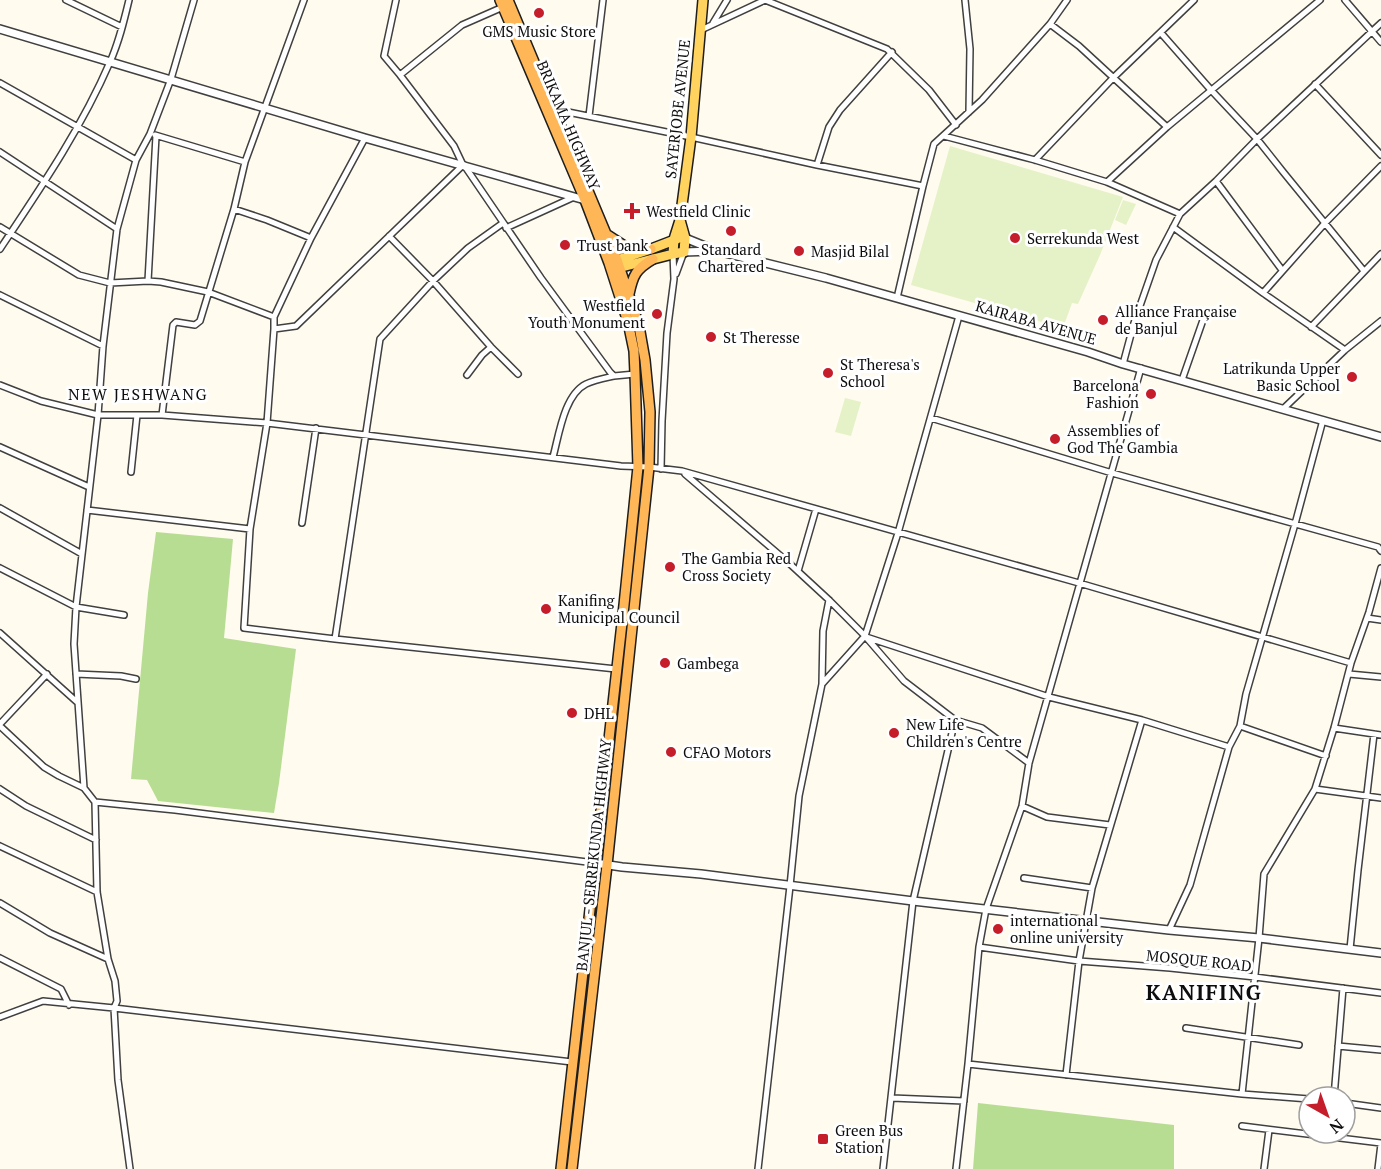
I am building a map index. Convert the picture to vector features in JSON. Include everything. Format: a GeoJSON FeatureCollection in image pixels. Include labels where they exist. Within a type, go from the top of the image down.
{"type":"FeatureCollection","features":[{"type":"Feature","properties":{"kind":"highway","name":"BRIKAMA HIGHWAY"},"geometry":{"type":"LineString","coordinates":[[504,2],[606,234],[615,265]]}},
{"type":"Feature","properties":{"kind":"highway","name":"BRIKAMA HIGHWAY"},"geometry":{"type":"LineString","coordinates":[[552,113],[585,200],[615,265]]}},
{"type":"Feature","properties":{"kind":"highway"},"geometry":{"type":"LineString","coordinates":[[606,234],[626,247],[652,254],[636,272],[629,294]]}},
{"type":"Feature","properties":{"kind":"highway","name":"BANJUL - SERREKUNDA HIGHWAY"},"geometry":{"type":"LineString","coordinates":[[572,1169],[649,467],[650,412],[645,360],[639,326],[629,294],[615,265]]}},
{"type":"Feature","properties":{"kind":"highway","name":"BANJUL - SERREKUNDA HIGHWAY"},"geometry":{"type":"LineString","coordinates":[[561,1169],[638,467],[634,351],[615,265]]}},
{"type":"Feature","properties":{"kind":"main road","name":"SAYERJOBE AVENUE"},"geometry":{"type":"LineString","coordinates":[[673,254],[691,137],[703,0]]}},
{"type":"Feature","properties":{"kind":"main road","name":"SAYERJOBE AVENUE"},"geometry":{"type":"LineString","coordinates":[[680,220],[685,238],[684,252]]}},
{"type":"Feature","properties":{"kind":"main road","name":"KAIRABA AVENUE"},"geometry":{"type":"LineString","coordinates":[[652,254],[674,239],[685,238]]}},
{"type":"Feature","properties":{"kind":"main road","name":"KAIRABA AVENUE"},"geometry":{"type":"LineString","coordinates":[[615,265],[652,254],[684,252]]}},
{"type":"Feature","properties":{"kind":"street"},"geometry":{"type":"LineString","coordinates":[[66,0],[122,27]]}},
{"type":"Feature","properties":{"kind":"street"},"geometry":{"type":"LineString","coordinates":[[0,249],[78,127],[110,61],[129,0]]}},
{"type":"Feature","properties":{"kind":"street"},"geometry":{"type":"LineString","coordinates":[[148,281],[153,135],[194,0]]}},
{"type":"Feature","properties":{"kind":"street"},"geometry":{"type":"LineString","coordinates":[[162,415],[173,325],[176,322],[198,324],[200,321],[234,209],[245,162],[304,0]]}},
{"type":"Feature","properties":{"kind":"street"},"geometry":{"type":"LineString","coordinates":[[396,0],[384,56],[454,147],[463,165],[541,278],[614,376]]}},
{"type":"Feature","properties":{"kind":"street"},"geometry":{"type":"LineString","coordinates":[[589,116],[603,0]]}},
{"type":"Feature","properties":{"kind":"street"},"geometry":{"type":"LineString","coordinates":[[712,25],[727,0]]}},
{"type":"Feature","properties":{"kind":"street"},"geometry":{"type":"LineString","coordinates":[[700,30],[765,0],[892,52],[929,90],[956,125]]}},
{"type":"Feature","properties":{"kind":"street"},"geometry":{"type":"LineString","coordinates":[[965,0],[970,49],[969,112]]}},
{"type":"Feature","properties":{"kind":"street"},"geometry":{"type":"LineString","coordinates":[[897,298],[934,144],[982,100],[1050,24],[1067,0]]}},
{"type":"Feature","properties":{"kind":"street"},"geometry":{"type":"LineString","coordinates":[[1035,160],[1113,78],[1194,0]]}},
{"type":"Feature","properties":{"kind":"street"},"geometry":{"type":"LineString","coordinates":[[1107,182],[1167,127],[1320,0]]}},
{"type":"Feature","properties":{"kind":"street"},"geometry":{"type":"LineString","coordinates":[[1345,0],[1381,42]]}},
{"type":"Feature","properties":{"kind":"street"},"geometry":{"type":"LineString","coordinates":[[400,75],[462,24],[504,2]]}},
{"type":"Feature","properties":{"kind":"street"},"geometry":{"type":"LineString","coordinates":[[1123,364],[1134,322],[1156,260],[1180,214],[1381,23]]}},
{"type":"Feature","properties":{"kind":"street"},"geometry":{"type":"LineString","coordinates":[[1050,24],[1079,46],[1167,127]]}},
{"type":"Feature","properties":{"kind":"street"},"geometry":{"type":"LineString","coordinates":[[0,29],[365,138],[585,200]]}},
{"type":"Feature","properties":{"kind":"street"},"geometry":{"type":"LineString","coordinates":[[1161,33],[1257,139],[1364,271]]}},
{"type":"Feature","properties":{"kind":"street"},"geometry":{"type":"LineString","coordinates":[[817,165],[829,127],[840,110],[892,52]]}},
{"type":"Feature","properties":{"kind":"street"},"geometry":{"type":"LineString","coordinates":[[0,83],[136,160]]}},
{"type":"Feature","properties":{"kind":"street"},"geometry":{"type":"LineString","coordinates":[[1315,84],[1381,155]]}},
{"type":"Feature","properties":{"kind":"street"},"geometry":{"type":"LineString","coordinates":[[552,113],[563,111],[589,116],[923,186]]}},
{"type":"Feature","properties":{"kind":"street"},"geometry":{"type":"LineString","coordinates":[[84,788],[74,644],[103,346],[117,229],[136,160],[153,135]]}},
{"type":"Feature","properties":{"kind":"street"},"geometry":{"type":"LineString","coordinates":[[153,135],[245,162]]}},
{"type":"Feature","properties":{"kind":"street"},"geometry":{"type":"LineString","coordinates":[[944,136],[1107,182],[1180,214]]}},
{"type":"Feature","properties":{"kind":"street"},"geometry":{"type":"LineString","coordinates":[[365,138],[311,238],[274,317],[267,423],[250,529],[244,628],[616,669]]}},
{"type":"Feature","properties":{"kind":"street"},"geometry":{"type":"LineString","coordinates":[[0,152],[117,229]]}},
{"type":"Feature","properties":{"kind":"street"},"geometry":{"type":"LineString","coordinates":[[274,329],[296,326],[463,165]]}},
{"type":"Feature","properties":{"kind":"street"},"geometry":{"type":"LineString","coordinates":[[1263,293],[1325,223],[1381,166]]}},
{"type":"Feature","properties":{"kind":"street"},"geometry":{"type":"LineString","coordinates":[[1216,181],[1282,270]]}},
{"type":"Feature","properties":{"kind":"street"},"geometry":{"type":"LineString","coordinates":[[335,639],[380,339],[433,281],[468,248],[505,225],[574,197]]}},
{"type":"Feature","properties":{"kind":"street"},"geometry":{"type":"LineString","coordinates":[[234,209],[311,238]]}},
{"type":"Feature","properties":{"kind":"street"},"geometry":{"type":"LineString","coordinates":[[0,227],[79,274],[110,283],[161,282],[208,292],[274,317]]}},
{"type":"Feature","properties":{"kind":"street"},"geometry":{"type":"LineString","coordinates":[[1173,227],[1345,350]]}},
{"type":"Feature","properties":{"kind":"street"},"geometry":{"type":"LineString","coordinates":[[389,236],[518,374]]}},
{"type":"Feature","properties":{"kind":"street","name":"KAIRABA AVENUE"},"geometry":{"type":"LineString","coordinates":[[685,238],[717,251],[826,278],[1381,438]]}},
{"type":"Feature","properties":{"kind":"street","name":"KAIRABA AVENUE"},"geometry":{"type":"LineString","coordinates":[[684,252],[717,251]]}},
{"type":"Feature","properties":{"kind":"street"},"geometry":{"type":"LineString","coordinates":[[674,279],[684,252]]}},
{"type":"Feature","properties":{"kind":"street"},"geometry":{"type":"LineString","coordinates":[[661,469],[667,333],[674,279],[673,254]]}},
{"type":"Feature","properties":{"kind":"street"},"geometry":{"type":"LineString","coordinates":[[1311,327],[1381,254]]}},
{"type":"Feature","properties":{"kind":"street"},"geometry":{"type":"LineString","coordinates":[[0,296],[103,346]]}},
{"type":"Feature","properties":{"kind":"street"},"geometry":{"type":"LineString","coordinates":[[822,684],[865,636],[898,533],[959,316]]}},
{"type":"Feature","properties":{"kind":"street"},"geometry":{"type":"LineString","coordinates":[[1182,380],[1203,320]]}},
{"type":"Feature","properties":{"kind":"street"},"geometry":{"type":"LineString","coordinates":[[1283,409],[1345,350],[1381,321]]}},
{"type":"Feature","properties":{"kind":"street"},"geometry":{"type":"LineString","coordinates":[[467,375],[491,347]]}},
{"type":"Feature","properties":{"kind":"street"},"geometry":{"type":"LineString","coordinates":[[956,1169],[979,947],[986,909],[1022,806],[1029,763],[1141,368]]}},
{"type":"Feature","properties":{"kind":"street"},"geometry":{"type":"LineString","coordinates":[[553,457],[568,402],[576,391],[587,383],[614,376],[635,375]]}},
{"type":"Feature","properties":{"kind":"street"},"geometry":{"type":"LineString","coordinates":[[0,385],[41,401],[98,415],[162,415],[267,423],[682,471],[1079,583],[1351,663]]}},
{"type":"Feature","properties":{"kind":"street"},"geometry":{"type":"LineString","coordinates":[[131,472],[137,415]]}},
{"type":"Feature","properties":{"kind":"street"},"geometry":{"type":"LineString","coordinates":[[931,418],[1112,473],[1378,548],[1381,551]]}},
{"type":"Feature","properties":{"kind":"street"},"geometry":{"type":"LineString","coordinates":[[1169,930],[1190,885],[1229,747],[1239,726],[1245,694],[1323,420]]}},
{"type":"Feature","properties":{"kind":"street"},"geometry":{"type":"LineString","coordinates":[[302,523],[316,429]]}},
{"type":"Feature","properties":{"kind":"street"},"geometry":{"type":"LineString","coordinates":[[0,447],[89,487]]}},
{"type":"Feature","properties":{"kind":"street"},"geometry":{"type":"LineString","coordinates":[[682,471],[829,600],[865,636],[904,681],[955,720],[982,728],[1029,763]]}},
{"type":"Feature","properties":{"kind":"street"},"geometry":{"type":"LineString","coordinates":[[0,508],[82,554]]}},
{"type":"Feature","properties":{"kind":"street"},"geometry":{"type":"LineString","coordinates":[[798,571],[816,509]]}},
{"type":"Feature","properties":{"kind":"street"},"geometry":{"type":"LineString","coordinates":[[87,510],[250,529]]}},
{"type":"Feature","properties":{"kind":"street"},"geometry":{"type":"LineString","coordinates":[[0,568],[76,607],[124,615]]}},
{"type":"Feature","properties":{"kind":"street"},"geometry":{"type":"LineString","coordinates":[[1242,1094],[1264,874],[1315,789],[1351,663],[1378,588],[1381,568]]}},
{"type":"Feature","properties":{"kind":"street"},"geometry":{"type":"LineString","coordinates":[[758,1169],[799,796],[822,684],[823,631],[829,600]]}},
{"type":"Feature","properties":{"kind":"street"},"geometry":{"type":"LineString","coordinates":[[1367,618],[1381,620]]}},
{"type":"Feature","properties":{"kind":"street"},"geometry":{"type":"LineString","coordinates":[[0,633],[77,702]]}},
{"type":"Feature","properties":{"kind":"street"},"geometry":{"type":"LineString","coordinates":[[865,636],[1049,697],[1142,720],[1229,747]]}},
{"type":"Feature","properties":{"kind":"street"},"geometry":{"type":"LineString","coordinates":[[47,674],[0,725],[44,767],[84,788],[96,802],[97,892],[108,959],[115,981],[117,1001],[114,1008],[118,1080],[130,1169]]}},
{"type":"Feature","properties":{"kind":"street"},"geometry":{"type":"LineString","coordinates":[[76,674],[136,679]]}},
{"type":"Feature","properties":{"kind":"street"},"geometry":{"type":"LineString","coordinates":[[1348,674],[1381,678]]}},
{"type":"Feature","properties":{"kind":"street"},"geometry":{"type":"LineString","coordinates":[[883,1169],[913,901],[955,720]]}},
{"type":"Feature","properties":{"kind":"street"},"geometry":{"type":"LineString","coordinates":[[1066,1075],[1078,961],[1092,888],[1142,720]]}},
{"type":"Feature","properties":{"kind":"street"},"geometry":{"type":"LineString","coordinates":[[1239,726],[1326,756]]}},
{"type":"Feature","properties":{"kind":"street"},"geometry":{"type":"LineString","coordinates":[[1334,728],[1378,735],[1367,796],[1350,949]]}},
{"type":"Feature","properties":{"kind":"street"},"geometry":{"type":"LineString","coordinates":[[0,789],[26,806],[96,840]]}},
{"type":"Feature","properties":{"kind":"street"},"geometry":{"type":"LineString","coordinates":[[1315,789],[1381,798]]}},
{"type":"Feature","properties":{"kind":"street"},"geometry":{"type":"LineString","coordinates":[[96,802],[913,901],[1381,953]]}},
{"type":"Feature","properties":{"kind":"street"},"geometry":{"type":"LineString","coordinates":[[1022,806],[1047,817],[1110,825]]}},
{"type":"Feature","properties":{"kind":"street"},"geometry":{"type":"LineString","coordinates":[[0,846],[97,892]]}},
{"type":"Feature","properties":{"kind":"street"},"geometry":{"type":"LineString","coordinates":[[1024,878],[1092,888]]}},
{"type":"Feature","properties":{"kind":"street"},"geometry":{"type":"LineString","coordinates":[[0,903],[50,933],[108,959]]}},
{"type":"Feature","properties":{"kind":"street","name":"MOSQUE ROAD"},"geometry":{"type":"LineString","coordinates":[[979,947],[1078,961],[1255,977],[1381,993]]}},
{"type":"Feature","properties":{"kind":"street"},"geometry":{"type":"LineString","coordinates":[[0,958],[61,988],[69,1005]]}},
{"type":"Feature","properties":{"kind":"street"},"geometry":{"type":"LineString","coordinates":[[1335,1085],[1343,988]]}},
{"type":"Feature","properties":{"kind":"street"},"geometry":{"type":"LineString","coordinates":[[0,1017],[43,1001],[572,1062]]}},
{"type":"Feature","properties":{"kind":"street"},"geometry":{"type":"LineString","coordinates":[[1186,1028],[1299,1045]]}},
{"type":"Feature","properties":{"kind":"street"},"geometry":{"type":"LineString","coordinates":[[1338,1046],[1381,1050]]}},
{"type":"Feature","properties":{"kind":"street"},"geometry":{"type":"LineString","coordinates":[[968,1065],[1297,1098]]}},
{"type":"Feature","properties":{"kind":"street"},"geometry":{"type":"LineString","coordinates":[[892,1098],[964,1101]]}},
{"type":"Feature","properties":{"kind":"street"},"geometry":{"type":"LineString","coordinates":[[1357,1105],[1381,1108]]}},
{"type":"Feature","properties":{"kind":"street"},"geometry":{"type":"LineString","coordinates":[[1242,1126],[1381,1143],[1378,1169]]}},
{"type":"Feature","properties":{"kind":"street"},"geometry":{"type":"LineString","coordinates":[[1264,1169],[1269,1130]]}},
{"type":"Feature","properties":{"kind":"green space","name":"Serrekunda West"},"geometry":{"type":"Polygon","coordinates":[[[950,146],[1123,197],[1078,304],[1072,303],[1063,328],[911,285],[950,146]]]}},
{"type":"Feature","properties":{"kind":"green space"},"geometry":{"type":"Polygon","coordinates":[[[1123,200],[1136,204],[1126,225],[1115,220],[1123,200]]]}},
{"type":"Feature","properties":{"kind":"green space"},"geometry":{"type":"Polygon","coordinates":[[[845,398],[861,402],[851,436],[835,432],[845,398]]]}},
{"type":"Feature","properties":{"kind":"green space"},"geometry":{"type":"Polygon","coordinates":[[[156,532],[233,539],[224,638],[296,649],[274,813],[158,801],[147,780],[131,779],[148,593],[156,532]]]}},
{"type":"Feature","properties":{"kind":"green space"},"geometry":{"type":"Polygon","coordinates":[[[978,1103],[1174,1125],[1174,1169],[973,1169],[978,1103]]]}},
{"type":"Feature","properties":{"kind":"place","name":"GMS Music Store"},"geometry":{"type":"Point","coordinates":[539,13]}},
{"type":"Feature","properties":{"kind":"place","name":"Westfield Clinic"},"geometry":{"type":"Point","coordinates":[632,211]}},
{"type":"Feature","properties":{"kind":"place","name":"Standard Chartered"},"geometry":{"type":"Point","coordinates":[731,231]}},
{"type":"Feature","properties":{"kind":"place","name":"Serrekunda West"},"geometry":{"type":"Point","coordinates":[1015,238]}},
{"type":"Feature","properties":{"kind":"place","name":"Trust bank"},"geometry":{"type":"Point","coordinates":[565,245]}},
{"type":"Feature","properties":{"kind":"place","name":"Masjid Bilal"},"geometry":{"type":"Point","coordinates":[799,251]}},
{"type":"Feature","properties":{"kind":"place","name":"Westfield Youth Monument"},"geometry":{"type":"Point","coordinates":[657,314]}},
{"type":"Feature","properties":{"kind":"place","name":"Alliance Française de Banjul"},"geometry":{"type":"Point","coordinates":[1103,320]}},
{"type":"Feature","properties":{"kind":"place","name":"St Theresse"},"geometry":{"type":"Point","coordinates":[711,337]}},
{"type":"Feature","properties":{"kind":"place","name":"St Theresa's School"},"geometry":{"type":"Point","coordinates":[828,373]}},
{"type":"Feature","properties":{"kind":"place","name":"Latrikunda Upper Basic School"},"geometry":{"type":"Point","coordinates":[1352,377]}},
{"type":"Feature","properties":{"kind":"place","name":"Barcelona Fashion"},"geometry":{"type":"Point","coordinates":[1151,394]}},
{"type":"Feature","properties":{"kind":"place","name":"Assemblies of God The Gambia"},"geometry":{"type":"Point","coordinates":[1055,439]}},
{"type":"Feature","properties":{"kind":"place","name":"The Gambia Red Cross Society"},"geometry":{"type":"Point","coordinates":[670,567]}},
{"type":"Feature","properties":{"kind":"place","name":"Kanifing Municipal Council"},"geometry":{"type":"Point","coordinates":[546,609]}},
{"type":"Feature","properties":{"kind":"place","name":"Gambega"},"geometry":{"type":"Point","coordinates":[665,663]}},
{"type":"Feature","properties":{"kind":"place","name":"DHL"},"geometry":{"type":"Point","coordinates":[572,713]}},
{"type":"Feature","properties":{"kind":"place","name":"New Life Children's Centre"},"geometry":{"type":"Point","coordinates":[894,733]}},
{"type":"Feature","properties":{"kind":"place","name":"CFAO Motors"},"geometry":{"type":"Point","coordinates":[671,752]}},
{"type":"Feature","properties":{"kind":"place","name":"international online university"},"geometry":{"type":"Point","coordinates":[998,929]}},
{"type":"Feature","properties":{"kind":"place","name":"Green Bus Station"},"geometry":{"type":"Point","coordinates":[823,1139]}},
{"type":"Feature","properties":{"kind":"district","name":"NEW JESHWANG"},"geometry":{"type":"Point","coordinates":[138,394]}},
{"type":"Feature","properties":{"kind":"district","name":"KANIFING"},"geometry":{"type":"Point","coordinates":[1204,992]}}]}
